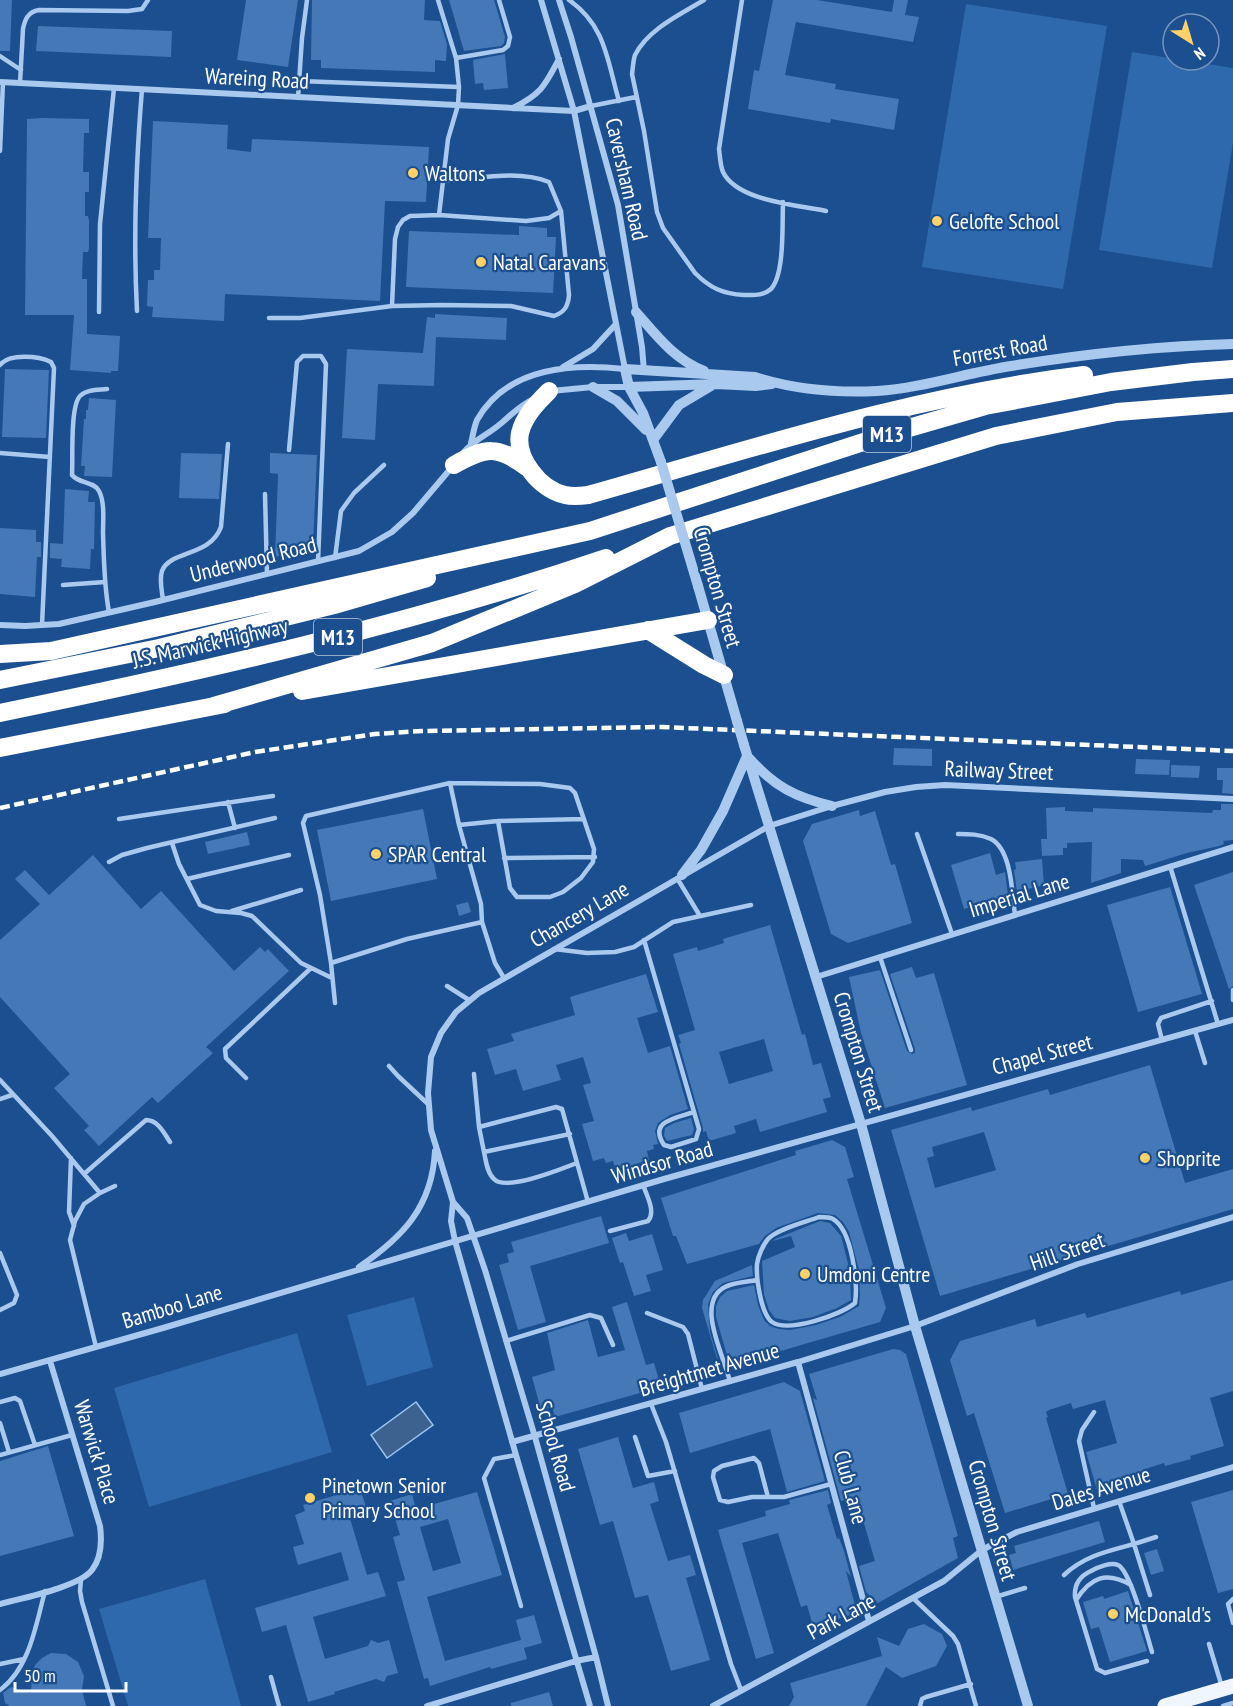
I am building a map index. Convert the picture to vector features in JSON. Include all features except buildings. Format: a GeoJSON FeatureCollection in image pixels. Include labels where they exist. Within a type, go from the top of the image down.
{"type":"FeatureCollection","features":[{"type":"Feature","properties":{"kind":"highway"},"geometry":{"type":"LineString","coordinates":[[454,465],[477,452],[494,450],[507,454],[529,468],[557,492],[566,495],[588,495],[839,425],[1028,381],[1144,369],[1193,372]]}},
{"type":"Feature","properties":{"kind":"highway","name":"M13"},"geometry":{"type":"LineString","coordinates":[[590,531],[866,441],[985,406],[1112,382],[1233,369]]}},
{"type":"Feature","properties":{"kind":"highway"},"geometry":{"type":"LineString","coordinates":[[529,468],[520,451],[520,434],[533,407],[549,392]]}},
{"type":"Feature","properties":{"kind":"highway","name":"M13"},"geometry":{"type":"LineString","coordinates":[[670,536],[996,436],[1117,412],[1233,403]]}},
{"type":"Feature","properties":{"kind":"highway"},"geometry":{"type":"LineString","coordinates":[[0,654],[51,651],[590,531]]}},
{"type":"Feature","properties":{"kind":"highway","name":"J.S. Marwick Highway"},"geometry":{"type":"LineString","coordinates":[[0,681],[159,648],[300,614],[590,531]]}},
{"type":"Feature","properties":{"kind":"highway"},"geometry":{"type":"LineString","coordinates":[[214,706],[432,643],[574,585],[670,536]]}},
{"type":"Feature","properties":{"kind":"highway","name":"J.S. Marwick Highway"},"geometry":{"type":"LineString","coordinates":[[0,713],[263,657],[543,580],[670,536]]}},
{"type":"Feature","properties":{"kind":"highway"},"geometry":{"type":"LineString","coordinates":[[0,750],[214,706],[708,620]]}},
{"type":"Feature","properties":{"kind":"highway"},"geometry":{"type":"LineString","coordinates":[[648,630],[704,665],[726,683]]}},
{"type":"Feature","properties":{"kind":"main road"},"geometry":{"type":"LineString","coordinates":[[1165,1706],[1228,1688]]}},
{"type":"Feature","properties":{"kind":"street","name":"Caversham Road"},"geometry":{"type":"LineString","coordinates":[[541,0],[574,111],[625,369]]}},
{"type":"Feature","properties":{"kind":"street","name":"Caversham Road"},"geometry":{"type":"LineString","coordinates":[[559,0],[618,206],[644,371]]}},
{"type":"Feature","properties":{"kind":"street"},"geometry":{"type":"LineString","coordinates":[[512,108],[538,93],[546,84],[559,59]]}},
{"type":"Feature","properties":{"kind":"street","name":"Wareing Road"},"geometry":{"type":"LineString","coordinates":[[2,82],[574,111],[591,106]]}},
{"type":"Feature","properties":{"kind":"street"},"geometry":{"type":"LineString","coordinates":[[593,387],[618,401],[638,420],[653,440],[679,405],[714,379],[677,357],[662,344],[636,312]]}},
{"type":"Feature","properties":{"kind":"street"},"geometry":{"type":"LineString","coordinates":[[560,368],[593,349],[616,324]]}},
{"type":"Feature","properties":{"kind":"street","name":"Forrest Road"},"geometry":{"type":"LineString","coordinates":[[629,387],[755,377],[775,384],[835,390],[876,391],[1010,366],[1107,353],[1180,345],[1233,344]]}},
{"type":"Feature","properties":{"kind":"street","name":"Underwood Road"},"geometry":{"type":"LineString","coordinates":[[471,443],[476,422],[500,393],[516,381],[539,372],[560,368],[591,365],[625,369]]}},
{"type":"Feature","properties":{"kind":"street","name":"Forrest Road"},"geometry":{"type":"LineString","coordinates":[[625,369],[714,379]]}},
{"type":"Feature","properties":{"kind":"street","name":"Crompton Street"},"geometry":{"type":"LineString","coordinates":[[625,369],[629,387],[643,413],[661,462],[746,750],[861,1124],[915,1326],[1028,1706]]}},
{"type":"Feature","properties":{"kind":"street","name":"Crompton Street"},"geometry":{"type":"LineString","coordinates":[[643,413],[647,386],[644,371]]}},
{"type":"Feature","properties":{"kind":"street","name":"Underwood Road"},"geometry":{"type":"LineString","coordinates":[[0,625],[59,624],[359,551],[392,532],[430,495],[471,443],[499,425],[526,402],[549,392],[593,387],[629,387]]}},
{"type":"Feature","properties":{"kind":"street"},"geometry":{"type":"LineString","coordinates":[[680,876],[701,850],[723,811],[746,750],[777,785],[801,799],[832,806]]}},
{"type":"Feature","properties":{"kind":"street","name":"Railway Street"},"geometry":{"type":"LineString","coordinates":[[769,826],[832,806],[916,787],[945,784],[1233,799]]}},
{"type":"Feature","properties":{"kind":"street","name":"Chancery Lane"},"geometry":{"type":"LineString","coordinates":[[431,1057],[441,1033],[456,1012],[469,1000],[769,826]]}},
{"type":"Feature","properties":{"kind":"street","name":"Imperial Lane"},"geometry":{"type":"LineString","coordinates":[[816,977],[1233,847]]}},
{"type":"Feature","properties":{"kind":"street","name":"Chapel Street"},"geometry":{"type":"LineString","coordinates":[[861,1124],[1233,1020]]}},
{"type":"Feature","properties":{"kind":"street","name":"School Road"},"geometry":{"type":"LineString","coordinates":[[431,1057],[429,1118],[453,1202],[451,1221],[455,1241],[590,1706]]}},
{"type":"Feature","properties":{"kind":"street","name":"Windsor Road"},"geometry":{"type":"LineString","coordinates":[[473,1236],[861,1124]]}},
{"type":"Feature","properties":{"kind":"street","name":"Bamboo Lane"},"geometry":{"type":"LineString","coordinates":[[353,1270],[391,1243],[420,1209],[431,1178],[435,1145]]}},
{"type":"Feature","properties":{"kind":"street","name":"School Road"},"geometry":{"type":"LineString","coordinates":[[453,1202],[467,1218],[506,1341],[535,1437],[608,1706]]}},
{"type":"Feature","properties":{"kind":"street","name":"Hill Street"},"geometry":{"type":"LineString","coordinates":[[915,1326],[1078,1264],[1233,1217]]}},
{"type":"Feature","properties":{"kind":"street","name":"Bamboo Lane"},"geometry":{"type":"LineString","coordinates":[[0,1374],[473,1236]]}},
{"type":"Feature","properties":{"kind":"street","name":"Breightmet Avenue"},"geometry":{"type":"LineString","coordinates":[[512,1442],[730,1382],[915,1326]]}},
{"type":"Feature","properties":{"kind":"street","name":"Warwick Place"},"geometry":{"type":"LineString","coordinates":[[50,1361],[100,1526],[102,1543],[100,1554],[92,1571],[81,1579]]}},
{"type":"Feature","properties":{"kind":"street","name":"Club Lane"},"geometry":{"type":"LineString","coordinates":[[798,1362],[869,1621]]}},
{"type":"Feature","properties":{"kind":"street","name":"Dales Avenue"},"geometry":{"type":"LineString","coordinates":[[982,1550],[1017,1532],[1233,1467]]}},
{"type":"Feature","properties":{"kind":"street","name":"Park Lane"},"geometry":{"type":"LineString","coordinates":[[713,1706],[913,1598],[956,1572],[982,1550]]}},
{"type":"Feature","properties":{"kind":"street"},"geometry":{"type":"LineString","coordinates":[[0,1604],[81,1579]]}},
{"type":"Feature","properties":{"kind":"street"},"geometry":{"type":"LineString","coordinates":[[427,1706],[596,1657]]}},
{"type":"Feature","properties":{"kind":"lane"},"geometry":{"type":"LineString","coordinates":[[20,83],[24,21],[32,11],[128,11],[142,9],[148,0]]}},
{"type":"Feature","properties":{"kind":"lane"},"geometry":{"type":"LineString","coordinates":[[298,98],[307,0]]}},
{"type":"Feature","properties":{"kind":"lane"},"geometry":{"type":"LineString","coordinates":[[438,0],[456,58],[459,87],[458,105],[448,139],[440,215]]}},
{"type":"Feature","properties":{"kind":"lane"},"geometry":{"type":"LineString","coordinates":[[456,58],[503,50],[508,46],[510,37],[499,0]]}},
{"type":"Feature","properties":{"kind":"lane"},"geometry":{"type":"LineString","coordinates":[[569,0],[591,20],[599,32],[619,101]]}},
{"type":"Feature","properties":{"kind":"lane"},"geometry":{"type":"LineString","coordinates":[[704,0],[665,24],[634,57],[632,74],[659,219],[695,273],[714,289],[733,295],[756,296],[770,289],[780,267],[783,202]]}},
{"type":"Feature","properties":{"kind":"lane"},"geometry":{"type":"LineString","coordinates":[[742,0],[719,148],[721,165],[728,179],[749,195],[826,211]]}},
{"type":"Feature","properties":{"kind":"lane"},"geometry":{"type":"LineString","coordinates":[[0,56],[21,70]]}},
{"type":"Feature","properties":{"kind":"lane"},"geometry":{"type":"LineString","coordinates":[[299,81],[459,87]]}},
{"type":"Feature","properties":{"kind":"lane"},"geometry":{"type":"LineString","coordinates":[[0,151],[2,82]]}},
{"type":"Feature","properties":{"kind":"lane"},"geometry":{"type":"LineString","coordinates":[[99,312],[100,224],[114,88]]}},
{"type":"Feature","properties":{"kind":"lane"},"geometry":{"type":"LineString","coordinates":[[137,311],[134,249],[137,151],[142,89]]}},
{"type":"Feature","properties":{"kind":"lane"},"geometry":{"type":"LineString","coordinates":[[591,106],[636,97]]}},
{"type":"Feature","properties":{"kind":"lane"},"geometry":{"type":"LineString","coordinates":[[269,318],[300,318],[392,306],[511,306],[554,316],[561,313],[568,303],[569,294],[561,211],[549,182],[539,178],[504,176],[444,182]]}},
{"type":"Feature","properties":{"kind":"lane"},"geometry":{"type":"LineString","coordinates":[[392,306],[395,239],[403,220],[411,216],[440,215],[526,220],[549,218],[561,211]]}},
{"type":"Feature","properties":{"kind":"lane"},"geometry":{"type":"LineString","coordinates":[[290,450],[297,362],[303,356],[321,356],[326,364],[318,562]]}},
{"type":"Feature","properties":{"kind":"lane"},"geometry":{"type":"LineString","coordinates":[[0,364],[10,357],[42,358],[49,360],[53,365],[42,625]]}},
{"type":"Feature","properties":{"kind":"lane"},"geometry":{"type":"LineString","coordinates":[[107,389],[90,390],[81,394],[78,399],[75,409],[72,475],[99,491],[102,507],[105,582],[110,612]]}},
{"type":"Feature","properties":{"kind":"lane"},"geometry":{"type":"LineString","coordinates":[[162,600],[161,580],[165,566],[208,545],[218,535],[221,527],[228,444]]}},
{"type":"Feature","properties":{"kind":"lane"},"geometry":{"type":"LineString","coordinates":[[0,453],[50,457]]}},
{"type":"Feature","properties":{"kind":"lane"},"geometry":{"type":"LineString","coordinates":[[335,558],[340,512],[354,493],[384,465]]}},
{"type":"Feature","properties":{"kind":"lane"},"geometry":{"type":"LineString","coordinates":[[265,494],[267,574]]}},
{"type":"Feature","properties":{"kind":"lane"},"geometry":{"type":"LineString","coordinates":[[63,585],[105,582]]}},
{"type":"Feature","properties":{"kind":"lane"},"geometry":{"type":"LineString","coordinates":[[450,783],[481,904],[482,922],[495,963],[504,978]]}},
{"type":"Feature","properties":{"kind":"lane"},"geometry":{"type":"LineString","coordinates":[[335,1004],[320,895],[303,823],[304,818],[450,783],[566,786],[575,792],[595,857],[590,868],[576,883],[563,892],[550,897],[521,898],[514,895],[510,888],[498,821]]}},
{"type":"Feature","properties":{"kind":"lane"},"geometry":{"type":"LineString","coordinates":[[118,819],[273,796]]}},
{"type":"Feature","properties":{"kind":"lane"},"geometry":{"type":"LineString","coordinates":[[228,802],[235,828]]}},
{"type":"Feature","properties":{"kind":"lane"},"geometry":{"type":"LineString","coordinates":[[109,862],[129,853],[275,818]]}},
{"type":"Feature","properties":{"kind":"lane"},"geometry":{"type":"LineString","coordinates":[[459,825],[498,821],[584,819]]}},
{"type":"Feature","properties":{"kind":"lane"},"geometry":{"type":"LineString","coordinates":[[917,834],[952,934]]}},
{"type":"Feature","properties":{"kind":"lane"},"geometry":{"type":"LineString","coordinates":[[958,834],[979,835],[991,839],[1001,848],[1008,863],[1016,915]]}},
{"type":"Feature","properties":{"kind":"lane"},"geometry":{"type":"LineString","coordinates":[[172,843],[179,864],[200,905],[216,911],[247,914],[257,919],[301,963],[332,978]]}},
{"type":"Feature","properties":{"kind":"lane"},"geometry":{"type":"LineString","coordinates":[[187,879],[289,855]]}},
{"type":"Feature","properties":{"kind":"lane"},"geometry":{"type":"LineString","coordinates":[[504,858],[595,857]]}},
{"type":"Feature","properties":{"kind":"lane"},"geometry":{"type":"LineString","coordinates":[[1170,866],[1218,1024]]}},
{"type":"Feature","properties":{"kind":"lane"},"geometry":{"type":"LineString","coordinates":[[680,876],[700,916]]}},
{"type":"Feature","properties":{"kind":"lane"},"geometry":{"type":"LineString","coordinates":[[229,912],[301,890]]}},
{"type":"Feature","properties":{"kind":"lane"},"geometry":{"type":"LineString","coordinates":[[554,949],[605,954],[634,947],[673,922],[751,905]]}},
{"type":"Feature","properties":{"kind":"lane"},"geometry":{"type":"LineString","coordinates":[[331,963],[407,939],[482,922]]}},
{"type":"Feature","properties":{"kind":"lane"},"geometry":{"type":"LineString","coordinates":[[644,940],[699,1129],[696,1139],[670,1147],[664,1145],[658,1131],[660,1126],[694,1112]]}},
{"type":"Feature","properties":{"kind":"lane"},"geometry":{"type":"LineString","coordinates":[[880,957],[911,1050]]}},
{"type":"Feature","properties":{"kind":"lane"},"geometry":{"type":"LineString","coordinates":[[246,1078],[226,1058],[225,1049],[311,968]]}},
{"type":"Feature","properties":{"kind":"lane"},"geometry":{"type":"LineString","coordinates":[[447,986],[469,1000]]}},
{"type":"Feature","properties":{"kind":"lane"},"geometry":{"type":"LineString","coordinates":[[1233,990],[1233,1000]]}},
{"type":"Feature","properties":{"kind":"lane"},"geometry":{"type":"LineString","coordinates":[[1162,1040],[1158,1024],[1161,1018],[1212,1000]]}},
{"type":"Feature","properties":{"kind":"lane"},"geometry":{"type":"LineString","coordinates":[[1195,1032],[1205,1063]]}},
{"type":"Feature","properties":{"kind":"lane"},"geometry":{"type":"LineString","coordinates":[[390,1066],[428,1104]]}},
{"type":"Feature","properties":{"kind":"lane"},"geometry":{"type":"LineString","coordinates":[[474,1074],[479,1127],[487,1166],[493,1179],[501,1184],[515,1183],[577,1163]]}},
{"type":"Feature","properties":{"kind":"lane"},"geometry":{"type":"LineString","coordinates":[[0,1080],[52,1136],[100,1193]]}},
{"type":"Feature","properties":{"kind":"lane"},"geometry":{"type":"LineString","coordinates":[[0,1099],[12,1095]]}},
{"type":"Feature","properties":{"kind":"lane"},"geometry":{"type":"LineString","coordinates":[[479,1127],[556,1107],[562,1109],[588,1202]]}},
{"type":"Feature","properties":{"kind":"lane"},"geometry":{"type":"LineString","coordinates":[[84,1174],[146,1120],[157,1124],[170,1142]]}},
{"type":"Feature","properties":{"kind":"lane"},"geometry":{"type":"LineString","coordinates":[[484,1152],[570,1134]]}},
{"type":"Feature","properties":{"kind":"lane"},"geometry":{"type":"LineString","coordinates":[[71,1158],[69,1212],[74,1227]]}},
{"type":"Feature","properties":{"kind":"lane"},"geometry":{"type":"LineString","coordinates":[[610,1231],[651,1219],[652,1212],[644,1185]]}},
{"type":"Feature","properties":{"kind":"lane"},"geometry":{"type":"LineString","coordinates":[[96,1347],[70,1240],[84,1204],[115,1186]]}},
{"type":"Feature","properties":{"kind":"lane"},"geometry":{"type":"LineString","coordinates":[[819,1217],[832,1218],[844,1230],[849,1246],[856,1282],[855,1303],[837,1314],[783,1327],[771,1321],[764,1309],[757,1280],[757,1263],[763,1246],[770,1237],[819,1217]]}},
{"type":"Feature","properties":{"kind":"lane"},"geometry":{"type":"LineString","coordinates":[[0,1253],[17,1295],[14,1303],[0,1310]]}},
{"type":"Feature","properties":{"kind":"lane"},"geometry":{"type":"LineString","coordinates":[[0,1272],[6,1270]]}},
{"type":"Feature","properties":{"kind":"lane"},"geometry":{"type":"LineString","coordinates":[[730,1382],[710,1317],[712,1302],[716,1294],[725,1286],[757,1280]]}},
{"type":"Feature","properties":{"kind":"lane"},"geometry":{"type":"LineString","coordinates":[[647,1313],[683,1327],[688,1334],[702,1389]]}},
{"type":"Feature","properties":{"kind":"lane"},"geometry":{"type":"LineString","coordinates":[[506,1341],[590,1315],[601,1318],[613,1345]]}},
{"type":"Feature","properties":{"kind":"lane"},"geometry":{"type":"LineString","coordinates":[[0,1402],[15,1398],[20,1401],[35,1445]]}},
{"type":"Feature","properties":{"kind":"lane"},"geometry":{"type":"LineString","coordinates":[[651,1404],[675,1471],[741,1690]]}},
{"type":"Feature","properties":{"kind":"lane"},"geometry":{"type":"LineString","coordinates":[[1094,1412],[1082,1430],[1079,1441],[1094,1509]]}},
{"type":"Feature","properties":{"kind":"lane"},"geometry":{"type":"LineString","coordinates":[[0,1423],[9,1452]]}},
{"type":"Feature","properties":{"kind":"lane"},"geometry":{"type":"LineString","coordinates":[[0,1455],[72,1435]]}},
{"type":"Feature","properties":{"kind":"lane"},"geometry":{"type":"LineString","coordinates":[[635,1437],[648,1476],[675,1471]]}},
{"type":"Feature","properties":{"kind":"lane"},"geometry":{"type":"LineString","coordinates":[[516,1455],[494,1459],[484,1478],[521,1606]]}},
{"type":"Feature","properties":{"kind":"lane"},"geometry":{"type":"LineString","coordinates":[[768,1497],[759,1463],[753,1458],[723,1466],[714,1471],[713,1477],[720,1500],[728,1502],[752,1497],[768,1497],[784,1497],[831,1484]]}},
{"type":"Feature","properties":{"kind":"lane"},"geometry":{"type":"LineString","coordinates":[[1119,1501],[1150,1595]]}},
{"type":"Feature","properties":{"kind":"lane"},"geometry":{"type":"LineString","coordinates":[[1064,1575],[1076,1564],[1089,1557],[1156,1537]]}},
{"type":"Feature","properties":{"kind":"lane"},"geometry":{"type":"LineString","coordinates":[[1147,1661],[1105,1673],[1100,1672],[1076,1600],[1075,1593],[1080,1579],[1103,1566],[1111,1564],[1120,1566],[1128,1576],[1152,1652]]}},
{"type":"Feature","properties":{"kind":"lane"},"geometry":{"type":"LineString","coordinates":[[1076,1600],[1088,1585],[1106,1577],[1120,1579],[1131,1586]]}},
{"type":"Feature","properties":{"kind":"lane"},"geometry":{"type":"LineString","coordinates":[[81,1579],[82,1602],[113,1706]]}},
{"type":"Feature","properties":{"kind":"lane"},"geometry":{"type":"LineString","coordinates":[[995,1597],[1025,1588]]}},
{"type":"Feature","properties":{"kind":"lane"},"geometry":{"type":"LineString","coordinates":[[0,1690],[10,1681],[28,1653],[45,1591]]}},
{"type":"Feature","properties":{"kind":"lane"},"geometry":{"type":"LineString","coordinates":[[913,1598],[958,1644],[976,1706]]}},
{"type":"Feature","properties":{"kind":"lane"},"geometry":{"type":"LineString","coordinates":[[1233,1599],[1228,1604],[1233,1623]]}},
{"type":"Feature","properties":{"kind":"lane"},"geometry":{"type":"LineString","coordinates":[[1209,1644],[1228,1688]]}},
{"type":"Feature","properties":{"kind":"lane"},"geometry":{"type":"LineString","coordinates":[[0,1664],[24,1659]]}},
{"type":"Feature","properties":{"kind":"lane"},"geometry":{"type":"LineString","coordinates":[[271,1677],[279,1706]]}},
{"type":"Feature","properties":{"kind":"lane"},"geometry":{"type":"LineString","coordinates":[[920,1706],[922,1699],[926,1697],[971,1684]]}},
{"type":"Feature","properties":{"kind":"lane"},"geometry":{"type":"LineString","coordinates":[[1223,1706],[1233,1703]]}},
{"type":"Feature","properties":{"kind":"shaded area"},"geometry":{"type":"Polygon","coordinates":[[[966,4],[1107,26],[1063,289],[922,267],[966,4]]]}},
{"type":"Feature","properties":{"kind":"shaded area"},"geometry":{"type":"Polygon","coordinates":[[[1132,52],[1161,57],[1161,72],[1221,72],[1221,66],[1233,68],[1233,143],[1212,268],[1099,250],[1132,52]]]}},
{"type":"Feature","properties":{"kind":"shaded area"},"geometry":{"type":"Polygon","coordinates":[[[414,1297],[433,1367],[367,1386],[347,1315],[414,1297]]]}},
{"type":"Feature","properties":{"kind":"shaded area"},"geometry":{"type":"Polygon","coordinates":[[[297,1333],[332,1452],[149,1507],[114,1388],[297,1333]]]}},
{"type":"Feature","properties":{"kind":"shaded area"},"geometry":{"type":"Polygon","coordinates":[[[416,1402],[433,1425],[387,1458],[371,1435],[416,1402]]]}},
{"type":"Feature","properties":{"kind":"shaded area"},"geometry":{"type":"Polygon","coordinates":[[[205,1579],[241,1706],[128,1706],[99,1609],[205,1579]]]}},
{"type":"Feature","properties":{"kind":"railway"},"geometry":{"type":"LineString","coordinates":[[0,808],[255,752],[375,734],[422,731],[661,727],[1233,751]]}},
{"type":"Feature","properties":{"kind":"place","name":"Waltons"},"geometry":{"type":"Point","coordinates":[413,173]}},
{"type":"Feature","properties":{"kind":"place","name":"Gelofte School"},"geometry":{"type":"Point","coordinates":[937,221]}},
{"type":"Feature","properties":{"kind":"place","name":"Natal Caravans"},"geometry":{"type":"Point","coordinates":[481,262]}},
{"type":"Feature","properties":{"kind":"place","name":"SPAR Central"},"geometry":{"type":"Point","coordinates":[376,854]}},
{"type":"Feature","properties":{"kind":"place","name":"Shoprite"},"geometry":{"type":"Point","coordinates":[1145,1158]}},
{"type":"Feature","properties":{"kind":"place","name":"Umdoni Centre"},"geometry":{"type":"Point","coordinates":[805,1274]}},
{"type":"Feature","properties":{"kind":"place","name":"Pinetown Senior Primary School"},"geometry":{"type":"Point","coordinates":[310,1498]}},
{"type":"Feature","properties":{"kind":"place","name":"McDonald's"},"geometry":{"type":"Point","coordinates":[1113,1614]}}]}
